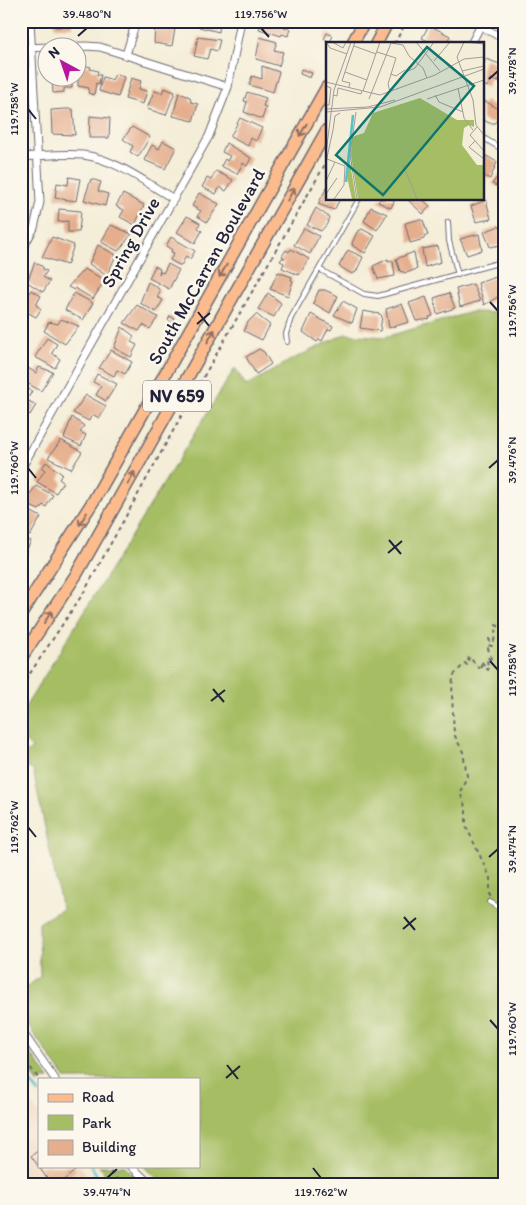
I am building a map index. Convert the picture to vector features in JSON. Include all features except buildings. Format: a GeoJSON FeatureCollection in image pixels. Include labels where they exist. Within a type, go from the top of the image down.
{"type":"FeatureCollection","features":[{"type":"Feature","properties":{"kind":"main road"},"geometry":{"type":"LineString","coordinates":[[353,42],[365,21]]}},
{"type":"Feature","properties":{"kind":"main road"},"geometry":{"type":"LineString","coordinates":[[377,42],[388,21]]}},
{"type":"Feature","properties":{"kind":"main road","name":"South McCarran Boulevard"},"geometry":{"type":"LineString","coordinates":[[21,614],[94,500],[326,89]]}},
{"type":"Feature","properties":{"kind":"main road","name":"South McCarran Boulevard"},"geometry":{"type":"LineString","coordinates":[[21,658],[76,575],[326,132]]}},
{"type":"Feature","properties":{"kind":"street"},"geometry":{"type":"LineString","coordinates":[[21,251],[29,239],[38,215],[38,156],[30,21]]}},
{"type":"Feature","properties":{"kind":"street"},"geometry":{"type":"LineString","coordinates":[[126,55],[136,21]]}},
{"type":"Feature","properties":{"kind":"street","name":"Spring Drive"},"geometry":{"type":"LineString","coordinates":[[21,469],[209,136],[228,87],[241,21]]}},
{"type":"Feature","properties":{"kind":"street"},"geometry":{"type":"LineString","coordinates":[[472,21],[482,24],[505,40]]}},
{"type":"Feature","properties":{"kind":"street"},"geometry":{"type":"LineString","coordinates":[[472,42],[482,24]]}},
{"type":"Feature","properties":{"kind":"street"},"geometry":{"type":"LineString","coordinates":[[21,48],[86,46],[126,55],[228,87]]}},
{"type":"Feature","properties":{"kind":"street"},"geometry":{"type":"LineString","coordinates":[[21,157],[68,155],[96,158],[110,163],[174,198]]}},
{"type":"Feature","properties":{"kind":"street"},"geometry":{"type":"LineString","coordinates":[[21,1030],[54,1078]]}},
{"type":"Feature","properties":{"kind":"street"},"geometry":{"type":"LineString","coordinates":[[133,1168],[150,1184]]}},
{"type":"Feature","properties":{"kind":"lane"},"geometry":{"type":"LineString","coordinates":[[484,139],[505,151]]}},
{"type":"Feature","properties":{"kind":"lane"},"geometry":{"type":"LineString","coordinates":[[287,342],[287,326],[358,200]]}},
{"type":"Feature","properties":{"kind":"lane"},"geometry":{"type":"LineString","coordinates":[[448,222],[449,240],[458,274]]}},
{"type":"Feature","properties":{"kind":"lane"},"geometry":{"type":"LineString","coordinates":[[319,269],[371,296],[386,295],[505,261]]}},
{"type":"Feature","properties":{"kind":"lane"},"geometry":{"type":"LineString","coordinates":[[490,902],[505,911]]}},
{"type":"Feature","properties":{"kind":"path"},"geometry":{"type":"LineString","coordinates":[[395,42],[407,21]]}},
{"type":"Feature","properties":{"kind":"path"},"geometry":{"type":"LineString","coordinates":[[21,687],[84,592],[189,402],[326,164]]}},
{"type":"Feature","properties":{"kind":"path"},"geometry":{"type":"LineString","coordinates":[[490,902],[490,876],[466,826],[466,809],[460,792],[467,776],[463,752],[454,734],[453,676],[465,663],[467,665],[469,657],[481,670],[481,661],[488,670],[487,657],[492,661],[486,645],[492,646],[489,639],[494,641],[496,625],[502,628],[505,626]]}},
{"type":"Feature","properties":{"kind":"path"},"geometry":{"type":"LineString","coordinates":[[21,1055],[38,1078]]}},
{"type":"Feature","properties":{"kind":"path"},"geometry":{"type":"LineString","coordinates":[[106,1168],[122,1184]]}},
{"type":"Feature","properties":{"kind":"shaded area"},"geometry":{"type":"Polygon","coordinates":[[[21,1089],[38,1114],[38,1168],[82,1168],[94,1184],[21,1184],[21,1089]]]}},
{"type":"Feature","properties":{"kind":"green space"},"geometry":{"type":"Polygon","coordinates":[[[472,312],[505,313],[505,1184],[163,1184],[146,1168],[200,1168],[200,1078],[65,1078],[21,1016],[21,991],[40,977],[39,923],[62,909],[33,770],[21,765],[21,758],[32,748],[21,737],[21,714],[235,368],[246,386],[291,360],[345,334],[385,337],[472,312]]]}},
{"type":"Feature","properties":{"kind":"green space"},"geometry":{"type":"Polygon","coordinates":[[[21,1040],[48,1078],[38,1078],[38,1083],[21,1059],[21,1040]]]}},
{"type":"Feature","properties":{"kind":"green space"},"geometry":{"type":"Polygon","coordinates":[[[101,1168],[127,1168],[143,1184],[113,1184],[101,1168]]]}},
{"type":"Feature","properties":{"kind":"waterway"},"geometry":{"type":"LineString","coordinates":[[21,1070],[38,1092]]}},
{"type":"Feature","properties":{"kind":"waterway"},"geometry":{"type":"LineString","coordinates":[[92,1168],[102,1184]]}}]}
